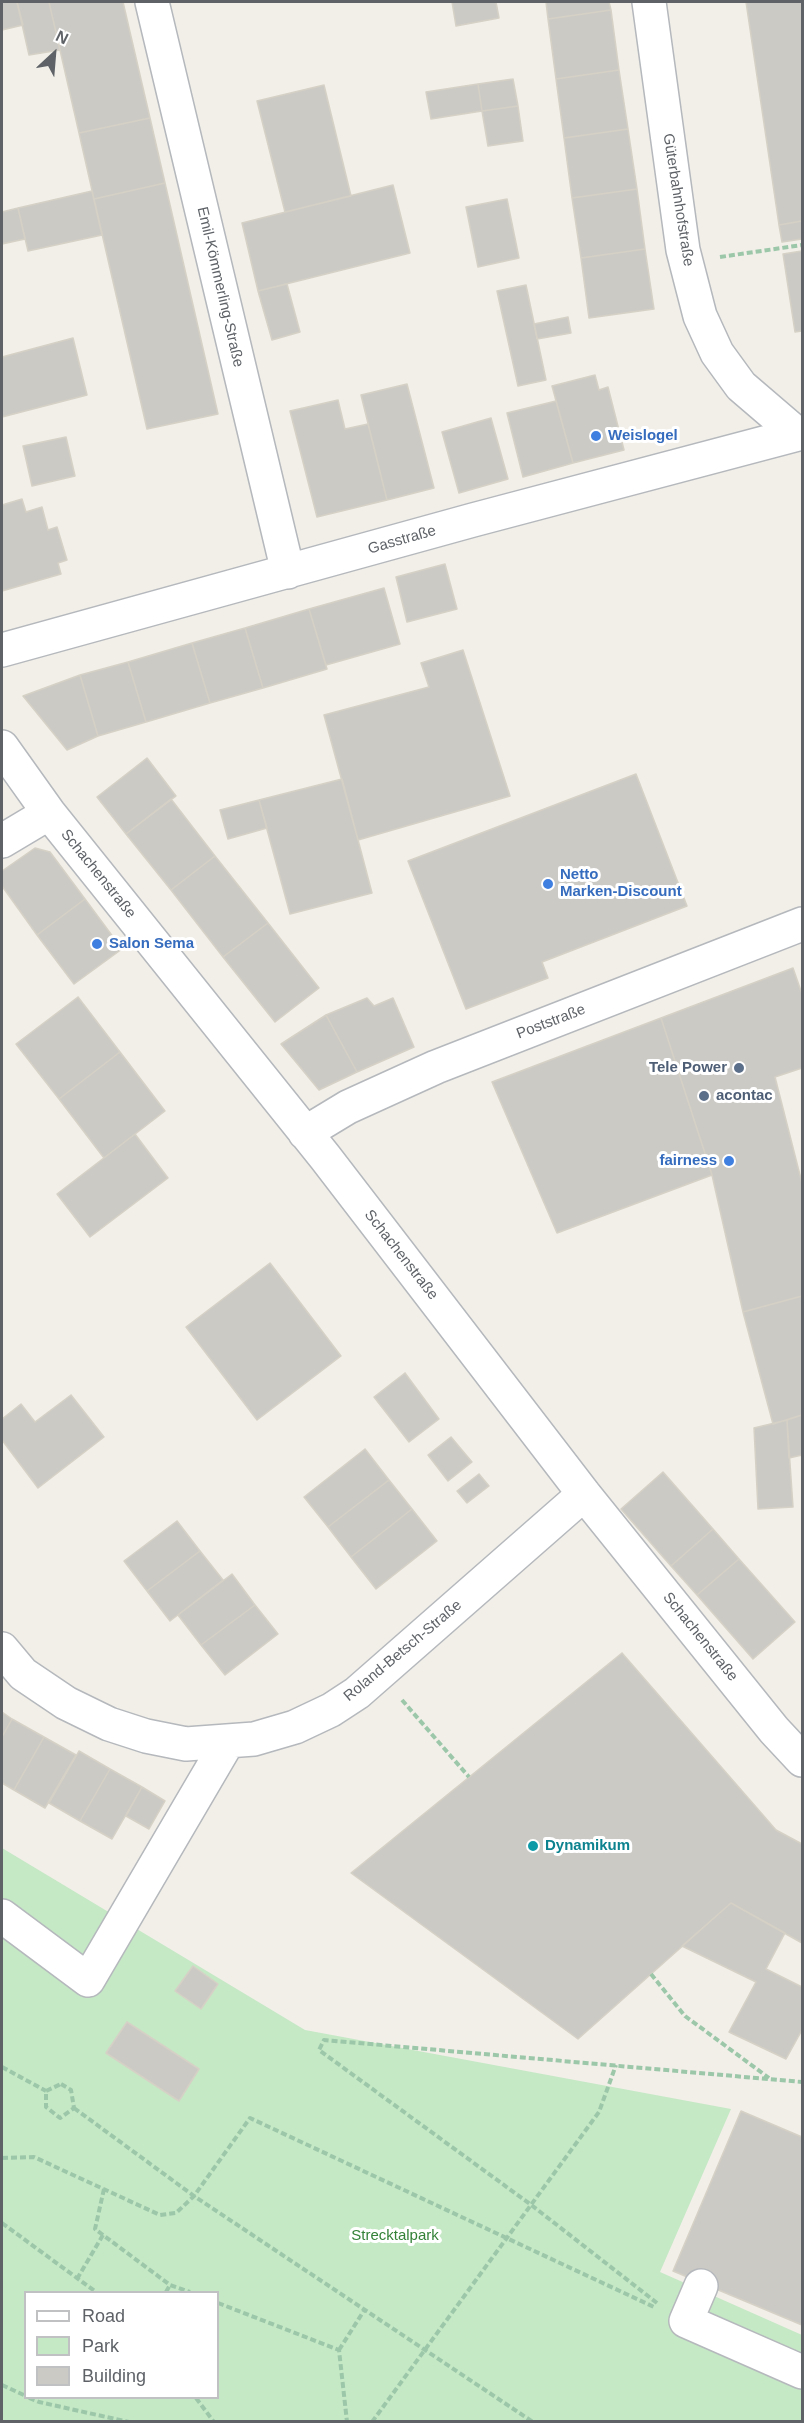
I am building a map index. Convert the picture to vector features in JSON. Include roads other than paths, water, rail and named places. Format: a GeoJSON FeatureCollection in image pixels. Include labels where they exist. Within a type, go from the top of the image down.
{"type":"FeatureCollection","features":[{"type":"Feature","properties":{"kind":"street","name":"Emil-Kömmerling-Straße"},"geometry":{"type":"LineString","coordinates":[[152,2],[288,572]]}},
{"type":"Feature","properties":{"kind":"street","name":"Güterbahnhofstraße"},"geometry":{"type":"LineString","coordinates":[[649,2],[686,262],[700,316],[717,353],[741,386],[801,441]]}},
{"type":"Feature","properties":{"kind":"street","name":"Gasstraße"},"geometry":{"type":"LineString","coordinates":[[2,650],[288,572],[801,441]]}},
{"type":"Feature","properties":{"kind":"street","name":"Schachenstraße"},"geometry":{"type":"LineString","coordinates":[[2,747],[49,813],[305,1132],[584,1494],[774,1730],[802,1760]]}},
{"type":"Feature","properties":{"kind":"street"},"geometry":{"type":"LineString","coordinates":[[2,841],[49,813]]}},
{"type":"Feature","properties":{"kind":"street","name":"Poststraße"},"geometry":{"type":"LineString","coordinates":[[305,1132],[348,1107],[436,1067],[802,924]]}},
{"type":"Feature","properties":{"kind":"street","name":"Roland-Betsch-Straße"},"geometry":{"type":"LineString","coordinates":[[2,1649],[23,1674],[40,1686],[66,1704],[109,1724],[146,1736],[186,1744],[227,1743],[254,1739],[295,1727],[331,1710],[357,1693],[584,1494]]}},
{"type":"Feature","properties":{"kind":"street"},"geometry":{"type":"LineString","coordinates":[[2,1916],[88,1980],[227,1743]]}},
{"type":"Feature","properties":{"kind":"street"},"geometry":{"type":"LineString","coordinates":[[701,2286],[686,2321],[802,2372]]}},
{"type":"Feature","properties":{"kind":"place","name":"Weislogel"},"geometry":{"type":"Point","coordinates":[596,436]}},
{"type":"Feature","properties":{"kind":"place","name":"Netto Marken-Discount"},"geometry":{"type":"Point","coordinates":[548,884]}},
{"type":"Feature","properties":{"kind":"place","name":"Salon Sema"},"geometry":{"type":"Point","coordinates":[97,944]}},
{"type":"Feature","properties":{"kind":"place","name":"Tele Power"},"geometry":{"type":"Point","coordinates":[739,1068]}},
{"type":"Feature","properties":{"kind":"place","name":"acontac"},"geometry":{"type":"Point","coordinates":[704,1096]}},
{"type":"Feature","properties":{"kind":"place","name":"fairness"},"geometry":{"type":"Point","coordinates":[729,1161]}},
{"type":"Feature","properties":{"kind":"place","name":"Dynamikum"},"geometry":{"type":"Point","coordinates":[533,1846]}},
{"type":"Feature","properties":{"kind":"park label","name":"Strecktalpark"},"geometry":{"type":"Point","coordinates":[395,2236]}}]}
